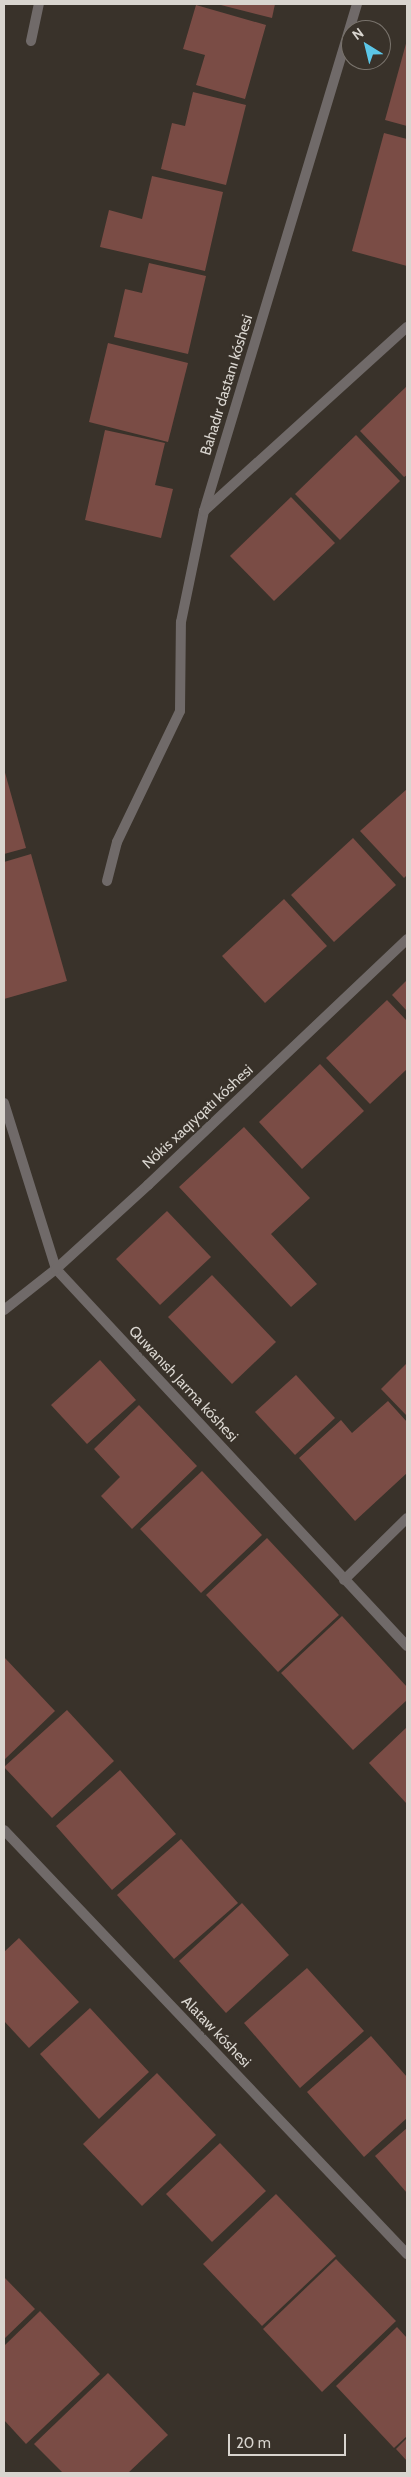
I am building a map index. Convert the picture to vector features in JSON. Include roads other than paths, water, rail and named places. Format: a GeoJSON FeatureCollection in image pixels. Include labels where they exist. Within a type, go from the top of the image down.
{"type":"FeatureCollection","features":[{"type":"Feature","properties":{"kind":"street"},"geometry":{"type":"LineString","coordinates":[[31,41],[39,4]]}},
{"type":"Feature","properties":{"kind":"street","name":"Bahadır dastanı kóshesi"},"geometry":{"type":"LineString","coordinates":[[107,881],[117,842],[180,711],[181,622],[204,512],[357,4]]}},
{"type":"Feature","properties":{"kind":"street"},"geometry":{"type":"LineString","coordinates":[[204,512],[407,327]]}},
{"type":"Feature","properties":{"kind":"street","name":"Nókis xaqıyqatı kóshesi"},"geometry":{"type":"LineString","coordinates":[[4,1310],[56,1269],[407,939]]}},
{"type":"Feature","properties":{"kind":"street","name":"Quwanısh Jarma kóshesi"},"geometry":{"type":"LineString","coordinates":[[4,1103],[56,1269],[407,1646]]}},
{"type":"Feature","properties":{"kind":"street"},"geometry":{"type":"LineString","coordinates":[[344,1580],[407,1518]]}},
{"type":"Feature","properties":{"kind":"street","name":"Alataw kóshesi"},"geometry":{"type":"LineString","coordinates":[[4,1830],[407,2254]]}}]}
